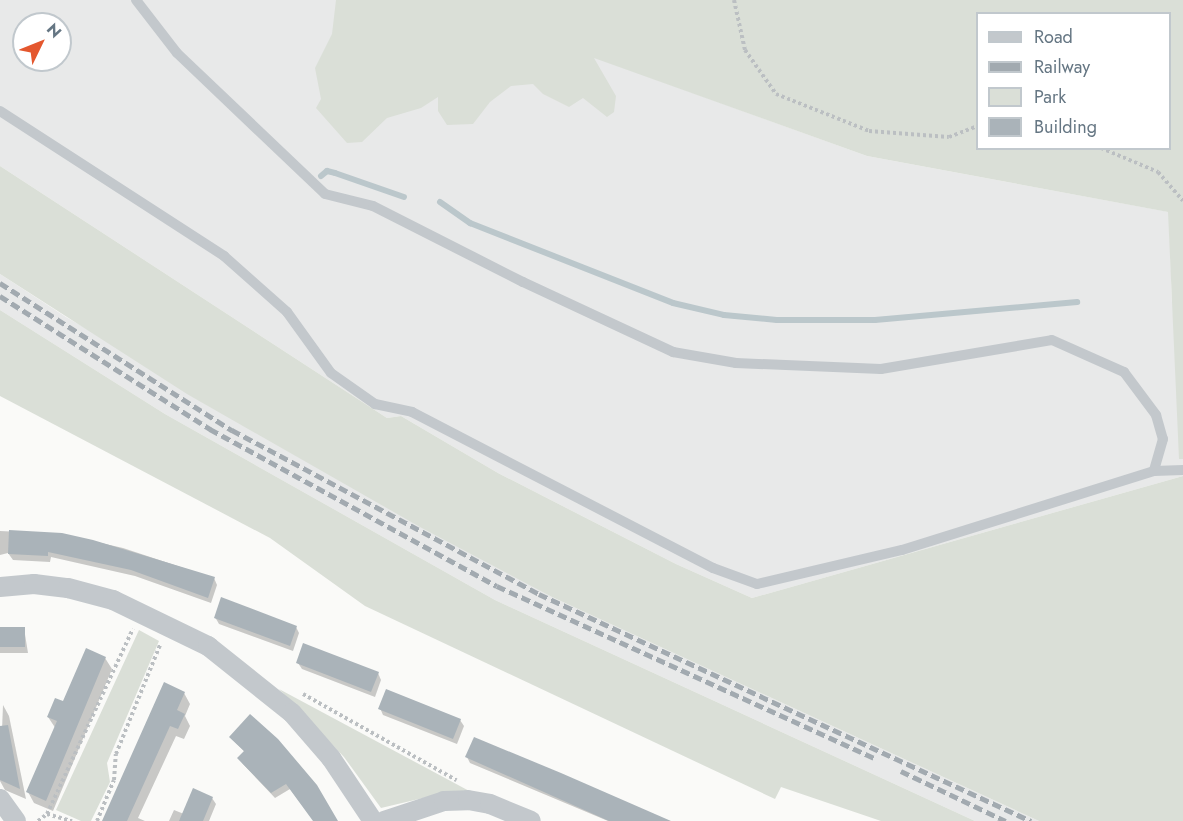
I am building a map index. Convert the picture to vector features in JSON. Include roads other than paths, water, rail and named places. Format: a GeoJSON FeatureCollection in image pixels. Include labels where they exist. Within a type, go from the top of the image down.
{"type":"FeatureCollection","features":[{"type":"Feature","properties":{"kind":"street"},"geometry":{"type":"LineString","coordinates":[[0,587],[34,584],[68,588],[113,600],[168,624],[238,667],[292,713],[332,758],[373,821]]}},
{"type":"Feature","properties":{"kind":"street"},"geometry":{"type":"LineString","coordinates":[[0,799],[16,821]]}},
{"type":"Feature","properties":{"kind":"street"},"geometry":{"type":"LineString","coordinates":[[384,821],[444,801],[468,800],[490,804],[531,821]]}},
{"type":"Feature","properties":{"kind":"lane"},"geometry":{"type":"LineString","coordinates":[[136,0],[177,53],[325,194],[373,206],[523,282],[673,352],[736,363],[881,369],[1052,340],[1124,372],[1155,415],[1163,439],[1154,471]]}},
{"type":"Feature","properties":{"kind":"lane"},"geometry":{"type":"LineString","coordinates":[[0,111],[224,256],[287,312],[331,373],[375,404],[412,412],[714,568],[757,584],[902,549],[1154,471],[1183,470]]}},
{"type":"Feature","properties":{"kind":"waterway"},"geometry":{"type":"LineString","coordinates":[[321,176],[327,171],[335,173],[404,197]]}},
{"type":"Feature","properties":{"kind":"waterway"},"geometry":{"type":"LineString","coordinates":[[440,202],[470,223],[673,303],[724,315],[777,320],[875,320],[1077,302]]}},
{"type":"Feature","properties":{"kind":"railway"},"geometry":{"type":"LineString","coordinates":[[0,283],[232,430],[539,594],[1031,821]]}},
{"type":"Feature","properties":{"kind":"railway"},"geometry":{"type":"LineString","coordinates":[[0,296],[210,429],[497,586],[874,758]]}},
{"type":"Feature","properties":{"kind":"railway"},"geometry":{"type":"LineString","coordinates":[[901,771],[1006,821]]}}]}
